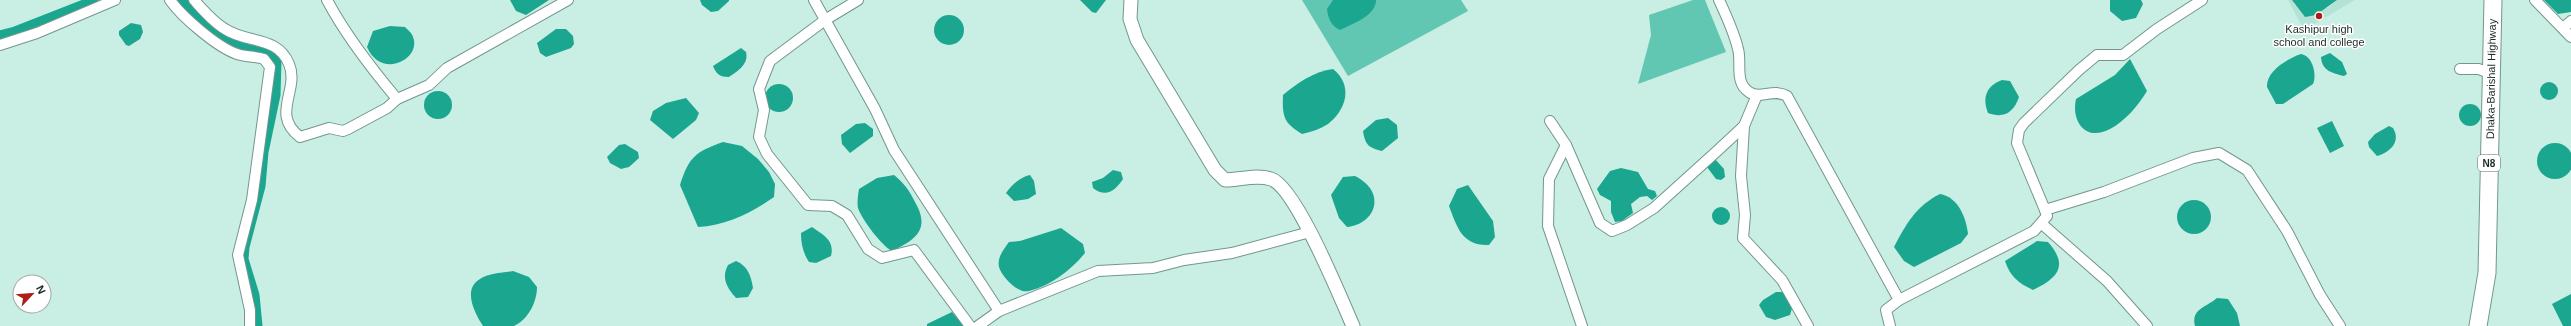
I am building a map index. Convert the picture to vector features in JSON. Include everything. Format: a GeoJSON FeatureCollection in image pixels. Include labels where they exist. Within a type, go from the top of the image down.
{"type":"FeatureCollection","features":[{"type":"Feature","properties":{"kind":"highway","name":"Dhaka-Barishal Highway"},"geometry":{"type":"LineString","coordinates":[[2478,326],[2487,273],[2493,75],[2493,0]]}},
{"type":"Feature","properties":{"kind":"street"},"geometry":{"type":"LineString","coordinates":[[0,45],[37,33],[115,0]]}},
{"type":"Feature","properties":{"kind":"street"},"geometry":{"type":"LineString","coordinates":[[170,0],[189,21],[228,49],[237,54],[264,59],[270,67],[252,200],[238,255],[250,310],[250,326]]}},
{"type":"Feature","properties":{"kind":"street"},"geometry":{"type":"LineString","coordinates":[[194,0],[225,29],[268,42],[282,52],[289,64],[291,73],[286,119],[290,130],[300,137],[329,128],[348,129],[387,108],[397,99],[429,85],[447,68],[568,0]]}},
{"type":"Feature","properties":{"kind":"street"},"geometry":{"type":"LineString","coordinates":[[327,0],[339,23],[359,52],[397,99]]}},
{"type":"Feature","properties":{"kind":"street"},"geometry":{"type":"LineString","coordinates":[[814,0],[875,109],[894,150],[998,311]]}},
{"type":"Feature","properties":{"kind":"street"},"geometry":{"type":"LineString","coordinates":[[858,0],[825,20],[770,62],[759,89],[764,110],[759,137],[767,154],[808,205],[832,206],[847,215],[868,248],[882,258],[914,250],[970,326]]}},
{"type":"Feature","properties":{"kind":"street"},"geometry":{"type":"LineString","coordinates":[[1131,0],[1130,19],[1137,40],[1220,177],[1232,180],[1254,177],[1272,179],[1285,191],[1310,232],[1353,326]]}},
{"type":"Feature","properties":{"kind":"street"},"geometry":{"type":"LineString","coordinates":[[1719,0],[1739,50],[1739,75],[1749,92],[1757,95],[1781,93],[1789,100],[1899,300]]}},
{"type":"Feature","properties":{"kind":"street"},"geometry":{"type":"LineString","coordinates":[[1890,326],[1886,310],[1899,300],[2034,232],[2042,224],[2047,216],[2017,143],[2022,127],[2079,70],[2097,56],[2123,55],[2157,29],[2202,0]]}},
{"type":"Feature","properties":{"kind":"street"},"geometry":{"type":"LineString","coordinates":[[2536,0],[2571,37]]}},
{"type":"Feature","properties":{"kind":"street"},"geometry":{"type":"LineString","coordinates":[[2563,28],[2571,20]]}},
{"type":"Feature","properties":{"kind":"street"},"geometry":{"type":"LineString","coordinates":[[2460,69],[2479,69],[2493,75]]}},
{"type":"Feature","properties":{"kind":"street"},"geometry":{"type":"LineString","coordinates":[[1757,95],[1744,126],[1741,176],[1745,215],[1743,238],[1782,280],[1808,326]]}},
{"type":"Feature","properties":{"kind":"street"},"geometry":{"type":"LineString","coordinates":[[1550,121],[1566,145],[1600,223],[1612,230],[1628,225],[1654,208],[1744,126]]}},
{"type":"Feature","properties":{"kind":"street"},"geometry":{"type":"LineString","coordinates":[[1566,145],[1549,179],[1548,226],[1582,326]]}},
{"type":"Feature","properties":{"kind":"street"},"geometry":{"type":"LineString","coordinates":[[2045,210],[2104,192],[2193,158],[2219,153],[2247,170],[2287,231],[2320,295],[2340,326]]}},
{"type":"Feature","properties":{"kind":"street"},"geometry":{"type":"LineString","coordinates":[[2042,224],[2107,281],[2147,326]]}},
{"type":"Feature","properties":{"kind":"street"},"geometry":{"type":"LineString","coordinates":[[978,326],[998,311],[1098,271],[1153,268],[1184,260],[1232,253],[1310,232]]}},
{"type":"Feature","properties":{"kind":"shaded area"},"geometry":{"type":"Polygon","coordinates":[[[510,0],[549,0],[526,15],[516,11],[510,0]]]}},
{"type":"Feature","properties":{"kind":"shaded area"},"geometry":{"type":"Polygon","coordinates":[[[700,0],[729,1],[718,11],[711,12],[702,5],[700,0]]]}},
{"type":"Feature","properties":{"kind":"shaded area"},"geometry":{"type":"Polygon","coordinates":[[[1080,0],[1106,0],[1096,13],[1092,12],[1080,0]]]}},
{"type":"Feature","properties":{"kind":"shaded area"},"geometry":{"type":"Polygon","coordinates":[[[1302,0],[1461,0],[1468,11],[1348,76],[1302,0]]]}},
{"type":"Feature","properties":{"kind":"shaded area"},"geometry":{"type":"Polygon","coordinates":[[[1333,0],[1376,0],[1375,6],[1368,15],[1340,30],[1332,24],[1328,16],[1327,9],[1333,0]]]}},
{"type":"Feature","properties":{"kind":"shaded area"},"geometry":{"type":"Polygon","coordinates":[[[1693,0],[1705,0],[1726,52],[1638,84],[1651,35],[1649,15],[1693,0]]]}},
{"type":"Feature","properties":{"kind":"shaded area"},"geometry":{"type":"Polygon","coordinates":[[[2110,0],[2141,0],[2143,4],[2136,18],[2122,21],[2110,11],[2110,0]]]}},
{"type":"Feature","properties":{"kind":"shaded area","name":"Kashipur high school and college"},"geometry":{"type":"Polygon","coordinates":[[[2288,0],[2292,0],[2296,6],[2328,8],[2337,0],[2355,0],[2304,30],[2288,0]]]}},
{"type":"Feature","properties":{"kind":"shaded area"},"geometry":{"type":"Polygon","coordinates":[[[2292,0],[2337,0],[2316,15],[2305,17],[2292,0]]]}},
{"type":"Feature","properties":{"kind":"shaded area"},"geometry":{"type":"Polygon","coordinates":[[[2544,0],[2571,0],[2571,12],[2558,14],[2544,0]]]}},
{"type":"Feature","properties":{"kind":"shaded area"},"geometry":{"type":"Polygon","coordinates":[[[949,15],[960,19],[964,30],[960,41],[949,45],[938,41],[934,30],[938,19],[949,15]]]}},
{"type":"Feature","properties":{"kind":"shaded area"},"geometry":{"type":"Polygon","coordinates":[[[131,23],[141,25],[143,32],[140,39],[129,46],[126,45],[119,35],[119,31],[131,23]]]}},
{"type":"Feature","properties":{"kind":"shaded area"},"geometry":{"type":"Polygon","coordinates":[[[390,26],[405,27],[412,36],[414,45],[412,52],[406,59],[399,63],[390,64],[381,62],[373,57],[367,47],[373,31],[390,26]]]}},
{"type":"Feature","properties":{"kind":"shaded area"},"geometry":{"type":"Polygon","coordinates":[[[556,29],[566,29],[573,36],[574,44],[571,48],[546,57],[540,53],[537,43],[556,29]]]}},
{"type":"Feature","properties":{"kind":"shaded area"},"geometry":{"type":"Polygon","coordinates":[[[741,48],[746,52],[746,60],[742,67],[729,77],[721,76],[717,73],[713,66],[741,48]]]}},
{"type":"Feature","properties":{"kind":"shaded area"},"geometry":{"type":"Polygon","coordinates":[[[2330,53],[2342,62],[2347,74],[2344,76],[2328,71],[2323,65],[2321,57],[2330,53]]]}},
{"type":"Feature","properties":{"kind":"shaded area"},"geometry":{"type":"Polygon","coordinates":[[[2301,54],[2308,58],[2313,66],[2313,84],[2283,104],[2276,104],[2267,87],[2270,76],[2278,66],[2301,54]]]}},
{"type":"Feature","properties":{"kind":"shaded area"},"geometry":{"type":"Polygon","coordinates":[[[2130,59],[2147,91],[2140,102],[2121,122],[2110,129],[2094,133],[2082,128],[2076,115],[2076,99],[2115,75],[2130,59]]]}},
{"type":"Feature","properties":{"kind":"shaded area"},"geometry":{"type":"Polygon","coordinates":[[[1333,69],[1339,75],[1345,89],[1345,97],[1340,111],[1328,124],[1302,134],[1291,126],[1285,119],[1283,95],[1306,78],[1326,70],[1333,69]]]}},
{"type":"Feature","properties":{"kind":"shaded area"},"geometry":{"type":"Polygon","coordinates":[[[2002,80],[2010,81],[2019,97],[2014,107],[2008,113],[2004,115],[1994,115],[1988,113],[1986,108],[1985,102],[1987,93],[1992,86],[2002,80]]]}},
{"type":"Feature","properties":{"kind":"shaded area"},"geometry":{"type":"Polygon","coordinates":[[[2549,82],[2555,85],[2558,91],[2555,97],[2549,100],[2543,97],[2540,91],[2543,85],[2549,82]]]}},
{"type":"Feature","properties":{"kind":"shaded area"},"geometry":{"type":"Polygon","coordinates":[[[779,84],[789,88],[793,98],[789,108],[779,112],[769,108],[765,98],[769,88],[779,84]]]}},
{"type":"Feature","properties":{"kind":"shaded area"},"geometry":{"type":"Polygon","coordinates":[[[438,91],[448,95],[452,105],[448,115],[438,119],[428,115],[424,105],[428,95],[438,91]]]}},
{"type":"Feature","properties":{"kind":"shaded area"},"geometry":{"type":"Polygon","coordinates":[[[686,98],[699,113],[696,120],[673,139],[650,120],[653,111],[666,103],[686,98]]]}},
{"type":"Feature","properties":{"kind":"shaded area"},"geometry":{"type":"Polygon","coordinates":[[[2470,104],[2474,105],[2480,111],[2480,119],[2474,125],[2470,126],[2466,125],[2460,119],[2459,115],[2460,111],[2466,105],[2470,104]]]}},
{"type":"Feature","properties":{"kind":"shaded area"},"geometry":{"type":"Polygon","coordinates":[[[1388,118],[1397,125],[1398,138],[1382,151],[1374,149],[1366,143],[1363,131],[1376,120],[1388,118]]]}},
{"type":"Feature","properties":{"kind":"shaded area"},"geometry":{"type":"Polygon","coordinates":[[[2332,121],[2344,146],[2330,153],[2317,128],[2332,121]]]}},
{"type":"Feature","properties":{"kind":"shaded area"},"geometry":{"type":"Polygon","coordinates":[[[865,123],[873,129],[873,136],[850,153],[842,144],[841,135],[856,124],[865,123]]]}},
{"type":"Feature","properties":{"kind":"shaded area"},"geometry":{"type":"Polygon","coordinates":[[[2389,126],[2393,128],[2395,133],[2395,142],[2387,152],[2377,156],[2369,147],[2368,142],[2375,134],[2389,126]]]}},
{"type":"Feature","properties":{"kind":"shaded area"},"geometry":{"type":"Polygon","coordinates":[[[723,142],[742,146],[758,159],[769,172],[775,184],[774,197],[747,213],[729,221],[698,227],[680,185],[690,161],[695,156],[706,149],[723,142]]]}},
{"type":"Feature","properties":{"kind":"shaded area"},"geometry":{"type":"Polygon","coordinates":[[[2559,143],[2568,148],[2572,154],[2572,168],[2568,174],[2559,179],[2551,179],[2542,174],[2538,168],[2537,157],[2542,148],[2548,144],[2559,143]]]}},
{"type":"Feature","properties":{"kind":"shaded area"},"geometry":{"type":"Polygon","coordinates":[[[625,144],[638,152],[639,158],[629,167],[621,169],[610,163],[607,157],[619,145],[625,144]]]}},
{"type":"Feature","properties":{"kind":"shaded area"},"geometry":{"type":"Polygon","coordinates":[[[1715,159],[1724,169],[1725,177],[1721,180],[1716,179],[1707,167],[1708,162],[1715,159]]]}},
{"type":"Feature","properties":{"kind":"shaded area"},"geometry":{"type":"Polygon","coordinates":[[[1621,168],[1638,172],[1648,189],[1655,191],[1657,196],[1652,200],[1647,196],[1640,197],[1631,204],[1633,213],[1622,221],[1615,222],[1611,212],[1611,201],[1600,195],[1597,189],[1610,171],[1621,168]]]}},
{"type":"Feature","properties":{"kind":"shaded area"},"geometry":{"type":"Polygon","coordinates":[[[1113,170],[1121,172],[1123,179],[1117,187],[1106,193],[1093,188],[1092,182],[1103,178],[1113,170]]]}},
{"type":"Feature","properties":{"kind":"shaded area"},"geometry":{"type":"Polygon","coordinates":[[[894,175],[911,194],[919,211],[921,226],[915,237],[901,247],[892,251],[883,244],[868,226],[858,208],[858,201],[859,189],[877,178],[894,175]]]}},
{"type":"Feature","properties":{"kind":"shaded area"},"geometry":{"type":"Polygon","coordinates":[[[1030,175],[1034,181],[1036,194],[1028,199],[1014,201],[1006,193],[1016,182],[1030,175]]]}},
{"type":"Feature","properties":{"kind":"shaded area"},"geometry":{"type":"Polygon","coordinates":[[[1355,176],[1365,183],[1371,190],[1374,198],[1374,206],[1371,214],[1365,220],[1357,225],[1347,227],[1339,218],[1331,195],[1343,177],[1355,176]]]}},
{"type":"Feature","properties":{"kind":"shaded area"},"geometry":{"type":"Polygon","coordinates":[[[1468,185],[1493,221],[1495,237],[1489,245],[1472,242],[1467,239],[1458,228],[1449,206],[1457,189],[1468,185]]]}},
{"type":"Feature","properties":{"kind":"shaded area"},"geometry":{"type":"Polygon","coordinates":[[[1940,194],[1952,199],[1956,203],[1963,215],[1968,234],[1961,243],[1914,267],[1904,261],[1894,247],[1912,216],[1924,204],[1940,194]]]}},
{"type":"Feature","properties":{"kind":"shaded area"},"geometry":{"type":"Polygon","coordinates":[[[2194,200],[2206,205],[2211,217],[2206,229],[2194,234],[2182,229],[2177,217],[2182,205],[2194,200]]]}},
{"type":"Feature","properties":{"kind":"shaded area"},"geometry":{"type":"Polygon","coordinates":[[[1721,207],[1727,210],[1730,216],[1727,222],[1721,225],[1715,222],[1712,216],[1715,210],[1721,207]]]}},
{"type":"Feature","properties":{"kind":"shaded area"},"geometry":{"type":"Polygon","coordinates":[[[812,227],[827,238],[830,242],[832,250],[831,256],[816,263],[809,262],[801,241],[801,233],[812,227]]]}},
{"type":"Feature","properties":{"kind":"shaded area"},"geometry":{"type":"Polygon","coordinates":[[[1061,228],[1083,244],[1085,253],[1079,260],[1053,281],[1029,291],[1020,290],[1011,284],[1003,275],[999,267],[1001,253],[1009,242],[1020,241],[1061,228]]]}},
{"type":"Feature","properties":{"kind":"shaded area"},"geometry":{"type":"Polygon","coordinates":[[[2037,241],[2048,242],[2058,258],[2059,265],[2058,270],[2049,281],[2033,290],[2023,285],[2012,275],[2005,261],[2037,241]]]}},
{"type":"Feature","properties":{"kind":"shaded area"},"geometry":{"type":"Polygon","coordinates":[[[736,261],[746,269],[751,279],[753,288],[748,297],[736,298],[726,283],[725,274],[728,265],[736,261]]]}},
{"type":"Feature","properties":{"kind":"shaded area"},"geometry":{"type":"Polygon","coordinates":[[[513,271],[529,277],[537,287],[534,304],[524,319],[514,326],[483,326],[472,302],[471,295],[475,283],[483,277],[513,271]]]}},
{"type":"Feature","properties":{"kind":"shaded area"},"geometry":{"type":"Polygon","coordinates":[[[1776,292],[1782,292],[1793,305],[1790,315],[1775,320],[1766,317],[1759,305],[1763,300],[1776,292]]]}},
{"type":"Feature","properties":{"kind":"shaded area"},"geometry":{"type":"Polygon","coordinates":[[[2571,294],[2571,326],[2563,326],[2552,304],[2571,294]]]}},
{"type":"Feature","properties":{"kind":"shaded area"},"geometry":{"type":"Polygon","coordinates":[[[2217,298],[2228,299],[2237,313],[2240,326],[2195,326],[2194,320],[2197,312],[2217,298]]]}},
{"type":"Feature","properties":{"kind":"shaded area"},"geometry":{"type":"Polygon","coordinates":[[[952,312],[964,326],[927,326],[927,324],[952,312]]]}},
{"type":"Feature","properties":{"kind":"waterway"},"geometry":{"type":"LineString","coordinates":[[0,35],[15,31],[94,0]]}},
{"type":"Feature","properties":{"kind":"waterway"},"geometry":{"type":"LineString","coordinates":[[181,0],[221,36],[246,48],[273,55],[277,61],[276,95],[264,152],[261,186],[245,247],[244,259],[255,295],[258,326]]}},
{"type":"Feature","properties":{"kind":"place","name":"Kashipur high school and college"},"geometry":{"type":"Point","coordinates":[2319,16]}}]}
